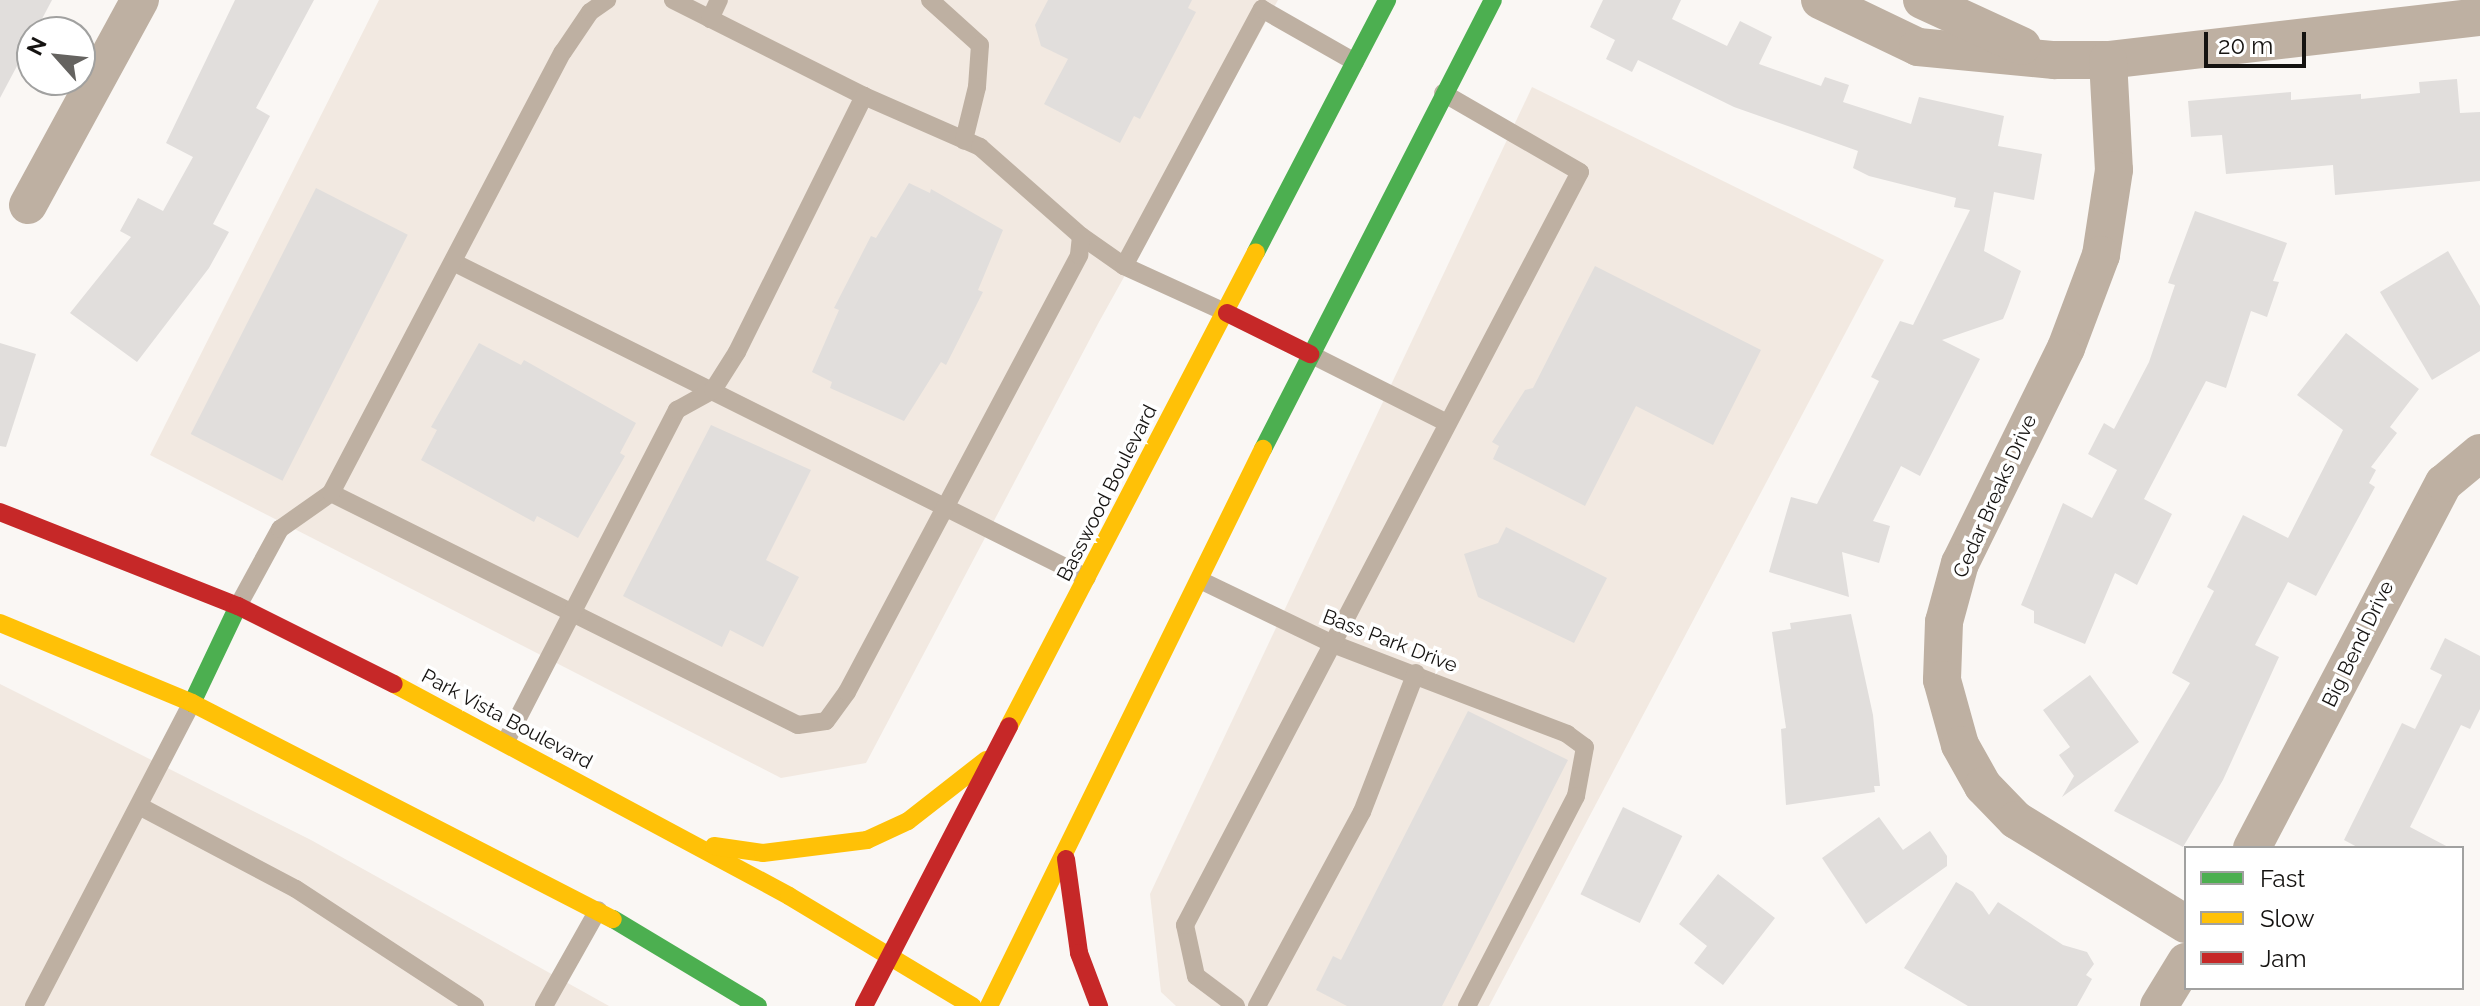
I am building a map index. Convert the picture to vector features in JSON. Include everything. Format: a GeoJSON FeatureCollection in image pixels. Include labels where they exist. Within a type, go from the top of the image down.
{"type":"FeatureCollection","features":[{"type":"Feature","properties":{"kind":"main road","name":"Basswood Boulevard"},"geometry":{"type":"LineString","coordinates":[[864,1006],[1227,313],[1387,0]]}},
{"type":"Feature","properties":{"kind":"main road"},"geometry":{"type":"LineString","coordinates":[[989,1006],[1066,859],[1310,354],[1493,0]]}},
{"type":"Feature","properties":{"kind":"main road"},"geometry":{"type":"LineString","coordinates":[[1227,313],[1310,354]]}},
{"type":"Feature","properties":{"kind":"main road","name":"Park Vista Boulevard"},"geometry":{"type":"LineString","coordinates":[[0,512],[238,606],[506,741],[692,843],[972,1006]]}},
{"type":"Feature","properties":{"kind":"main road"},"geometry":{"type":"LineString","coordinates":[[192,703],[238,606]]}},
{"type":"Feature","properties":{"kind":"main road"},"geometry":{"type":"LineString","coordinates":[[0,623],[107,664],[192,703],[598,910],[758,1006]]}},
{"type":"Feature","properties":{"kind":"main road"},"geometry":{"type":"LineString","coordinates":[[692,843],[763,853],[867,840],[908,821],[997,751]]}},
{"type":"Feature","properties":{"kind":"main road"},"geometry":{"type":"LineString","coordinates":[[1066,859],[1079,953],[1099,1006]]}},
{"type":"Feature","properties":{"kind":"main road"},"geometry":{"type":"LineString","coordinates":[[598,910],[667,974]]}},
{"type":"Feature","properties":{"kind":"street"},"geometry":{"type":"LineString","coordinates":[[28,205],[140,0]]}},
{"type":"Feature","properties":{"kind":"street"},"geometry":{"type":"LineString","coordinates":[[1820,0],[1918,47],[2054,60],[2108,60],[2428,13],[2480,17]]}},
{"type":"Feature","properties":{"kind":"street"},"geometry":{"type":"LineString","coordinates":[[1922,0],[2054,60]]}},
{"type":"Feature","properties":{"kind":"street","name":"Cedar Breaks Drive"},"geometry":{"type":"LineString","coordinates":[[2108,60],[2114,170],[2101,255],[2066,348],[2002,468],[1960,563],[1944,622],[1942,680],[1960,745],[1983,786],[2016,820],[2184,923]]}},
{"type":"Feature","properties":{"kind":"street","name":"Big Bend Drive"},"geometry":{"type":"LineString","coordinates":[[2253,846],[2444,483],[2480,453]]}},
{"type":"Feature","properties":{"kind":"street"},"geometry":{"type":"LineString","coordinates":[[2159,1006],[2184,965]]}},
{"type":"Feature","properties":{"kind":"lane"},"geometry":{"type":"LineString","coordinates":[[238,606],[280,529],[331,493],[563,52],[590,12],[607,0]]}},
{"type":"Feature","properties":{"kind":"lane"},"geometry":{"type":"LineString","coordinates":[[673,0],[864,96],[980,147],[1081,236],[1124,266],[1227,313]]}},
{"type":"Feature","properties":{"kind":"lane"},"geometry":{"type":"LineString","coordinates":[[710,19],[719,0]]}},
{"type":"Feature","properties":{"kind":"lane"},"geometry":{"type":"LineString","coordinates":[[930,0],[980,45],[977,87],[964,140]]}},
{"type":"Feature","properties":{"kind":"lane"},"geometry":{"type":"LineString","coordinates":[[1124,266],[1257,5],[1355,62]]}},
{"type":"Feature","properties":{"kind":"lane"},"geometry":{"type":"LineString","coordinates":[[1236,1006],[1196,976],[1185,925],[1580,172],[1443,93]]}},
{"type":"Feature","properties":{"kind":"lane"},"geometry":{"type":"LineString","coordinates":[[506,741],[677,410],[713,390],[864,96]]}},
{"type":"Feature","properties":{"kind":"lane"},"geometry":{"type":"LineString","coordinates":[[331,493],[798,725],[826,721],[1079,255],[1081,236]]}},
{"type":"Feature","properties":{"kind":"lane"},"geometry":{"type":"LineString","coordinates":[[453,262],[713,390],[943,510],[1087,578]]}},
{"type":"Feature","properties":{"kind":"lane"},"geometry":{"type":"LineString","coordinates":[[1310,354],[1447,423]]}},
{"type":"Feature","properties":{"kind":"lane","name":"Bass Park Drive"},"geometry":{"type":"LineString","coordinates":[[1202,581],[1333,644],[1416,673],[1567,734],[1585,747],[1585,768],[1526,894],[1467,1006]]}},
{"type":"Feature","properties":{"kind":"lane"},"geometry":{"type":"LineString","coordinates":[[1257,1006],[1362,812],[1416,673]]}},
{"type":"Feature","properties":{"kind":"lane"},"geometry":{"type":"LineString","coordinates":[[34,1006],[141,807],[192,703]]}},
{"type":"Feature","properties":{"kind":"lane"},"geometry":{"type":"LineString","coordinates":[[141,807],[296,889],[475,1006]]}},
{"type":"Feature","properties":{"kind":"lane"},"geometry":{"type":"LineString","coordinates":[[544,1006],[598,910]]}},
{"type":"Feature","properties":{"kind":"shaded area"},"geometry":{"type":"Polygon","coordinates":[[[379,0],[1278,0],[1099,322],[866,763],[781,778],[150,455],[379,0]]]}},
{"type":"Feature","properties":{"kind":"shaded area"},"geometry":{"type":"Polygon","coordinates":[[[1532,87],[1884,260],[1489,1006],[1176,1006],[1161,992],[1150,894],[1532,87]]]}},
{"type":"Feature","properties":{"kind":"shaded area"},"geometry":{"type":"Polygon","coordinates":[[[0,684],[311,840],[609,1006],[0,1006],[0,684]]]}},
{"type":"Feature","properties":{"kind":"building"},"geometry":{"type":"Polygon","coordinates":[[[0,0],[52,0],[44,16],[16,16],[16,68],[0,98],[0,0]]]}},
{"type":"Feature","properties":{"kind":"building"},"geometry":{"type":"Polygon","coordinates":[[[235,0],[314,0],[256,108],[270,116],[213,224],[229,232],[209,268],[137,362],[70,313],[131,237],[120,231],[138,198],[163,211],[193,157],[166,143],[235,0]]]}},
{"type":"Feature","properties":{"kind":"building"},"geometry":{"type":"Polygon","coordinates":[[[1048,0],[1192,0],[1188,8],[1196,12],[1140,119],[1134,116],[1120,143],[1044,104],[1068,59],[1041,46],[1035,25],[1048,0]]]}},
{"type":"Feature","properties":{"kind":"building"},"geometry":{"type":"Polygon","coordinates":[[[1603,0],[1681,0],[1672,19],[1727,46],[1740,21],[1772,37],[1759,64],[1821,86],[1825,77],[1849,85],[1843,102],[1911,124],[1919,97],[2004,116],[1998,146],[2042,154],[2034,200],[1994,192],[1984,251],[2021,271],[2003,319],[1942,340],[1980,359],[1920,476],[1901,466],[1873,521],[1890,526],[1879,563],[1842,552],[1849,597],[1769,572],[1791,497],[1817,504],[1879,381],[1871,377],[1900,321],[1913,325],[1970,210],[1954,207],[1956,198],[1869,176],[1853,168],[1858,151],[1734,107],[1638,60],[1632,72],[1606,59],[1615,40],[1590,27],[1603,0]]]}},
{"type":"Feature","properties":{"kind":"building"},"geometry":{"type":"Polygon","coordinates":[[[2457,79],[2460,113],[2480,112],[2480,181],[2335,195],[2333,165],[2226,174],[2222,135],[2191,137],[2188,101],[2291,92],[2291,100],[2361,94],[2361,99],[2420,93],[2419,82],[2457,79]]]}},
{"type":"Feature","properties":{"kind":"building"},"geometry":{"type":"Polygon","coordinates":[[[909,183],[930,193],[931,189],[1003,230],[978,290],[983,292],[946,365],[941,362],[904,421],[830,388],[832,382],[812,372],[839,310],[834,308],[871,236],[876,238],[909,183]]]}},
{"type":"Feature","properties":{"kind":"building"},"geometry":{"type":"Polygon","coordinates":[[[316,188],[408,235],[282,481],[191,434],[316,188]]]}},
{"type":"Feature","properties":{"kind":"building"},"geometry":{"type":"Polygon","coordinates":[[[2195,211],[2287,243],[2273,281],[2279,282],[2267,317],[2251,311],[2226,388],[2206,381],[2144,499],[2172,514],[2137,585],[2115,573],[2085,644],[2034,623],[2034,611],[2021,605],[2063,503],[2092,518],[2117,470],[2088,454],[2104,423],[2114,429],[2149,362],[2175,285],[2168,283],[2195,211]]]}},
{"type":"Feature","properties":{"kind":"building"},"geometry":{"type":"Polygon","coordinates":[[[2448,251],[2480,306],[2480,351],[2432,380],[2380,292],[2448,251]]]}},
{"type":"Feature","properties":{"kind":"building"},"geometry":{"type":"Polygon","coordinates":[[[1595,266],[1761,350],[1713,445],[1636,406],[1585,506],[1493,459],[1499,446],[1492,442],[1525,390],[1533,388],[1595,266]]]}},
{"type":"Feature","properties":{"kind":"building"},"geometry":{"type":"Polygon","coordinates":[[[2346,333],[2419,389],[2390,427],[2397,433],[2371,467],[2376,470],[2369,483],[2375,487],[2316,596],[2288,582],[2255,645],[2279,657],[2223,780],[2183,847],[2114,811],[2190,683],[2172,673],[2214,591],[2207,587],[2243,515],[2288,538],[2343,430],[2297,395],[2346,333]]]}},
{"type":"Feature","properties":{"kind":"building"},"geometry":{"type":"Polygon","coordinates":[[[0,343],[36,354],[6,447],[0,446],[0,343]]]}},
{"type":"Feature","properties":{"kind":"building"},"geometry":{"type":"Polygon","coordinates":[[[479,343],[521,365],[524,360],[636,423],[620,453],[625,456],[578,538],[537,516],[534,522],[421,460],[437,430],[431,427],[479,343]]]}},
{"type":"Feature","properties":{"kind":"building"},"geometry":{"type":"Polygon","coordinates":[[[711,425],[811,470],[766,560],[799,577],[763,647],[730,630],[722,647],[623,596],[711,425]]]}},
{"type":"Feature","properties":{"kind":"building"},"geometry":{"type":"Polygon","coordinates":[[[1506,527],[1607,578],[1574,643],[1478,597],[1464,554],[1498,543],[1506,527]]]}},
{"type":"Feature","properties":{"kind":"building"},"geometry":{"type":"Polygon","coordinates":[[[1851,614],[1873,715],[1880,786],[1874,786],[1875,792],[1786,805],[1781,729],[1786,728],[1772,632],[1791,629],[1790,623],[1851,614]]]}},
{"type":"Feature","properties":{"kind":"building"},"geometry":{"type":"Polygon","coordinates":[[[2445,638],[2480,656],[2480,709],[2470,729],[2461,725],[2410,827],[2446,846],[2355,846],[2344,840],[2402,723],[2415,729],[2442,675],[2430,669],[2445,638]]]}},
{"type":"Feature","properties":{"kind":"building"},"geometry":{"type":"Polygon","coordinates":[[[2090,675],[2139,742],[2062,797],[2074,776],[2059,755],[2070,747],[2043,710],[2090,675]]]}},
{"type":"Feature","properties":{"kind":"building"},"geometry":{"type":"Polygon","coordinates":[[[1468,711],[1568,760],[1442,1006],[1347,1006],[1316,990],[1333,956],[1341,960],[1468,711]]]}},
{"type":"Feature","properties":{"kind":"building"},"geometry":{"type":"Polygon","coordinates":[[[1623,807],[1682,836],[1640,923],[1580,894],[1623,807]]]}},
{"type":"Feature","properties":{"kind":"building"},"geometry":{"type":"Polygon","coordinates":[[[1879,817],[1903,850],[1930,831],[1947,856],[1947,866],[1866,924],[1822,858],[1879,817]]]}},
{"type":"Feature","properties":{"kind":"building"},"geometry":{"type":"Polygon","coordinates":[[[1718,874],[1775,918],[1723,985],[1694,963],[1707,946],[1679,924],[1718,874]]]}},
{"type":"Feature","properties":{"kind":"building"},"geometry":{"type":"Polygon","coordinates":[[[1956,882],[1973,892],[1989,915],[1998,902],[2063,945],[2087,952],[2094,964],[2086,975],[2092,979],[2077,1006],[1968,1006],[1904,968],[1956,882]]]}},
{"type":"Feature","properties":{"kind":"traffic: fast"},"geometry":{"type":"LineString","coordinates":[[1256,252],[1387,0]]}},
{"type":"Feature","properties":{"kind":"traffic: fast"},"geometry":{"type":"LineString","coordinates":[[1263,449],[1493,0]]}},
{"type":"Feature","properties":{"kind":"traffic: fast"},"geometry":{"type":"LineString","coordinates":[[192,703],[238,606]]}},
{"type":"Feature","properties":{"kind":"traffic: fast"},"geometry":{"type":"LineString","coordinates":[[613,919],[758,1006]]}},
{"type":"Feature","properties":{"kind":"traffic: slow"},"geometry":{"type":"LineString","coordinates":[[1009,726],[1256,252]]}},
{"type":"Feature","properties":{"kind":"traffic: slow"},"geometry":{"type":"LineString","coordinates":[[989,1006],[1263,449]]}},
{"type":"Feature","properties":{"kind":"traffic: slow"},"geometry":{"type":"LineString","coordinates":[[0,623],[192,703],[613,919]]}},
{"type":"Feature","properties":{"kind":"traffic: slow"},"geometry":{"type":"LineString","coordinates":[[394,684],[789,896],[972,1006]]}},
{"type":"Feature","properties":{"kind":"traffic: slow"},"geometry":{"type":"LineString","coordinates":[[714,846],[763,853],[867,840],[908,821],[986,760]]}},
{"type":"Feature","properties":{"kind":"traffic: jam"},"geometry":{"type":"LineString","coordinates":[[1227,313],[1310,354]]}},
{"type":"Feature","properties":{"kind":"traffic: jam"},"geometry":{"type":"LineString","coordinates":[[0,512],[238,606],[394,684]]}},
{"type":"Feature","properties":{"kind":"traffic: jam"},"geometry":{"type":"LineString","coordinates":[[864,1006],[1009,726]]}},
{"type":"Feature","properties":{"kind":"traffic: jam"},"geometry":{"type":"LineString","coordinates":[[1066,859],[1079,953],[1099,1006]]}}]}
